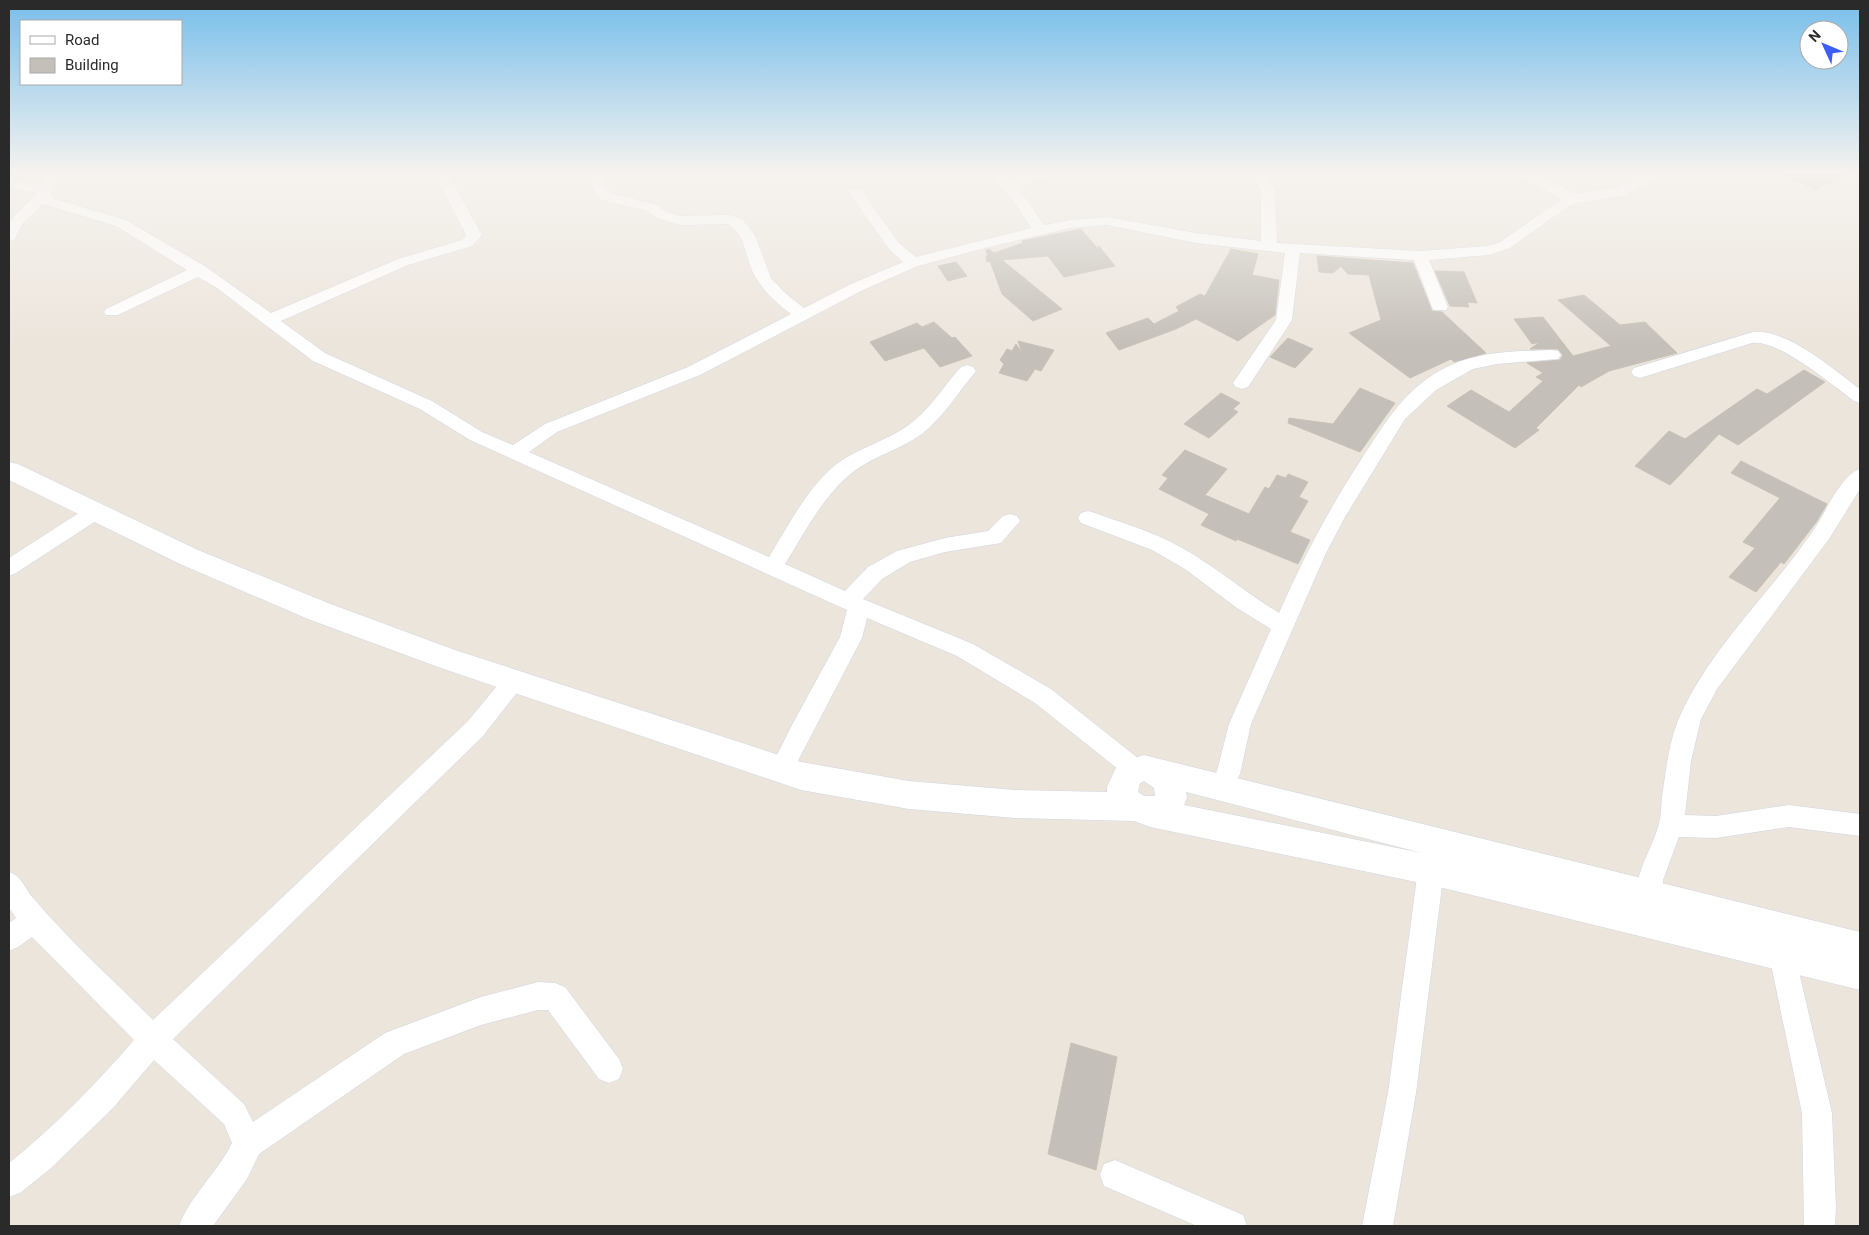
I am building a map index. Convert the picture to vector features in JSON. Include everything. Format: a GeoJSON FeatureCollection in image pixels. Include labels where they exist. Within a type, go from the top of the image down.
{"type":"FeatureCollection","features":[{"type":"Feature","properties":{"kind":"main road"},"geometry":{"type":"LineString","coordinates":[[9,470],[189,557],[318,611],[448,659],[801,776],[909,795],[1014,804],[1141,810],[1165,808],[1170,801],[1170,786],[1167,779],[1148,772]]}},
{"type":"Feature","properties":{"kind":"main road"},"geometry":{"type":"LineString","coordinates":[[1860,949],[1650,897],[1221,786],[1148,772],[1129,774],[1122,786],[1123,794],[1141,810],[1431,870],[1664,924],[1860,973]]}},
{"type":"Feature","properties":{"kind":"street"},"geometry":{"type":"LineString","coordinates":[[134,231],[200,270],[319,357],[426,405],[476,436],[965,650],[1035,692],[1148,772]]}},
{"type":"Feature","properties":{"kind":"street"},"geometry":{"type":"LineString","coordinates":[[269,320],[403,262],[467,243],[474,235],[472,231]]}},
{"type":"Feature","properties":{"kind":"street"},"geometry":{"type":"LineString","coordinates":[[745,231],[760,273],[778,296],[804,316]]}},
{"type":"Feature","properties":{"kind":"street"},"geometry":{"type":"LineString","coordinates":[[883,231],[894,246],[914,263]]}},
{"type":"Feature","properties":{"kind":"street"},"geometry":{"type":"LineString","coordinates":[[515,453],[551,428],[694,371],[857,288],[914,263],[982,244],[1040,231]]}},
{"type":"Feature","properties":{"kind":"street"},"geometry":{"type":"LineString","coordinates":[[1157,231],[1196,238],[1269,247],[1420,256],[1488,250],[1505,245],[1525,231]]}},
{"type":"Feature","properties":{"kind":"street"},"geometry":{"type":"LineString","coordinates":[[1269,231],[1269,247]]}},
{"type":"Feature","properties":{"kind":"street"},"geometry":{"type":"LineString","coordinates":[[1242,383],[1284,320],[1290,282],[1292,248]]}},
{"type":"Feature","properties":{"kind":"street"},"geometry":{"type":"LineString","coordinates":[[1420,256],[1440,307]]}},
{"type":"Feature","properties":{"kind":"street"},"geometry":{"type":"LineString","coordinates":[[112,312],[200,270]]}},
{"type":"Feature","properties":{"kind":"street"},"geometry":{"type":"LineString","coordinates":[[1640,372],[1749,338],[1763,336],[1774,340],[1797,354],[1860,397]]}},
{"type":"Feature","properties":{"kind":"street"},"geometry":{"type":"LineString","coordinates":[[1221,786],[1228,774],[1240,724],[1283,626],[1336,515],[1409,401],[1435,382],[1468,364],[1514,357],[1552,355]]}},
{"type":"Feature","properties":{"kind":"street"},"geometry":{"type":"LineString","coordinates":[[772,567],[808,513],[840,472],[860,458],[888,446],[917,428],[934,411],[967,371]]}},
{"type":"Feature","properties":{"kind":"street"},"geometry":{"type":"LineString","coordinates":[[1650,897],[1650,880],[1671,826],[1679,761],[1690,718],[1709,682],[1822,534],[1845,495],[1860,476]]}},
{"type":"Feature","properties":{"kind":"street"},"geometry":{"type":"LineString","coordinates":[[9,568],[95,512]]}},
{"type":"Feature","properties":{"kind":"street"},"geometry":{"type":"LineString","coordinates":[[1088,518],[1160,545],[1192,564],[1244,602],[1283,626]]}},
{"type":"Feature","properties":{"kind":"street"},"geometry":{"type":"LineString","coordinates":[[782,769],[851,638],[854,603],[875,573],[904,556],[945,545],[994,538],[1010,521]]}},
{"type":"Feature","properties":{"kind":"street"},"geometry":{"type":"LineString","coordinates":[[9,1182],[39,1158],[103,1098],[153,1039],[475,728],[515,680]]}},
{"type":"Feature","properties":{"kind":"street"},"geometry":{"type":"LineString","coordinates":[[1671,826],[1716,827],[1790,816],[1860,825]]}},
{"type":"Feature","properties":{"kind":"street"},"geometry":{"type":"LineString","coordinates":[[1377,1226],[1402,1093],[1431,870]]}},
{"type":"Feature","properties":{"kind":"street"},"geometry":{"type":"LineString","coordinates":[[9,884],[20,903],[35,920],[153,1039],[234,1114],[248,1143]]}},
{"type":"Feature","properties":{"kind":"street"},"geometry":{"type":"LineString","coordinates":[[9,938],[35,920]]}},
{"type":"Feature","properties":{"kind":"street"},"geometry":{"type":"LineString","coordinates":[[1782,955],[1817,1113],[1820,1226]]}},
{"type":"Feature","properties":{"kind":"street"},"geometry":{"type":"LineString","coordinates":[[194,1226],[236,1168],[248,1143],[395,1044],[481,1011],[538,996],[555,997],[609,1069]]}},
{"type":"Feature","properties":{"kind":"street"},"geometry":{"type":"LineString","coordinates":[[1115,1175],[1232,1226]]}},
{"type":"Feature","properties":{"kind":"building"},"geometry":{"type":"Polygon","coordinates":[[[1073,231],[1082,231],[1098,249],[1099,246],[1115,266],[1064,277],[1048,256],[1002,260],[1062,309],[1033,321],[1002,294],[990,261],[987,262],[986,256],[988,256],[986,250],[989,249],[994,253],[1023,243],[1022,241],[1073,231]]]}},
{"type":"Feature","properties":{"kind":"building"},"geometry":{"type":"Polygon","coordinates":[[[1231,249],[1258,254],[1252,275],[1279,280],[1275,315],[1238,341],[1196,319],[1176,329],[1119,350],[1106,333],[1148,318],[1154,324],[1179,311],[1176,307],[1200,294],[1205,296],[1231,249]]]}},
{"type":"Feature","properties":{"kind":"building"},"geometry":{"type":"Polygon","coordinates":[[[1317,256],[1413,263],[1432,311],[1442,312],[1486,353],[1454,362],[1451,359],[1410,378],[1349,333],[1381,320],[1369,275],[1348,274],[1341,266],[1333,273],[1319,272],[1317,256]]]}},
{"type":"Feature","properties":{"kind":"building"},"geometry":{"type":"Polygon","coordinates":[[[956,262],[967,276],[948,281],[938,266],[956,262]]]}},
{"type":"Feature","properties":{"kind":"building"},"geometry":{"type":"Polygon","coordinates":[[[1435,271],[1464,272],[1477,303],[1467,302],[1469,307],[1450,306],[1435,271]]]}},
{"type":"Feature","properties":{"kind":"building"},"geometry":{"type":"Polygon","coordinates":[[[1584,295],[1620,325],[1645,322],[1677,353],[1609,371],[1581,387],[1579,385],[1536,428],[1539,430],[1515,448],[1447,406],[1471,390],[1509,412],[1543,381],[1536,377],[1543,373],[1527,363],[1560,360],[1563,355],[1558,349],[1530,349],[1540,342],[1532,344],[1514,319],[1543,317],[1573,356],[1611,346],[1558,300],[1584,295]]]}},
{"type":"Feature","properties":{"kind":"building"},"geometry":{"type":"Polygon","coordinates":[[[934,322],[952,338],[955,337],[972,356],[940,367],[924,348],[885,361],[870,342],[917,323],[922,327],[934,322]]]}},
{"type":"Feature","properties":{"kind":"building"},"geometry":{"type":"Polygon","coordinates":[[[1288,338],[1313,349],[1295,368],[1270,357],[1288,338]]]}},
{"type":"Feature","properties":{"kind":"building"},"geometry":{"type":"Polygon","coordinates":[[[1018,341],[1054,350],[1041,371],[1035,369],[1027,381],[999,373],[1004,364],[1000,360],[1007,349],[1012,351],[1016,344],[1022,353],[1018,341]]]}},
{"type":"Feature","properties":{"kind":"building"},"geometry":{"type":"Polygon","coordinates":[[[1804,370],[1825,382],[1738,445],[1719,434],[1670,485],[1635,466],[1669,431],[1685,439],[1757,389],[1767,394],[1804,370]]]}},
{"type":"Feature","properties":{"kind":"building"},"geometry":{"type":"Polygon","coordinates":[[[1360,388],[1395,403],[1360,452],[1288,423],[1289,418],[1333,424],[1360,388]]]}},
{"type":"Feature","properties":{"kind":"building"},"geometry":{"type":"Polygon","coordinates":[[[1221,393],[1240,403],[1233,409],[1238,412],[1209,438],[1184,424],[1221,393]]]}},
{"type":"Feature","properties":{"kind":"building"},"geometry":{"type":"Polygon","coordinates":[[[1185,450],[1227,469],[1205,495],[1249,514],[1265,487],[1269,489],[1277,475],[1286,478],[1288,474],[1308,482],[1299,497],[1308,501],[1290,532],[1310,540],[1298,564],[1237,539],[1236,541],[1201,525],[1209,514],[1159,489],[1168,478],[1162,475],[1185,450]]]}},
{"type":"Feature","properties":{"kind":"building"},"geometry":{"type":"Polygon","coordinates":[[[1741,461],[1827,504],[1817,521],[1784,564],[1781,562],[1756,592],[1729,577],[1755,548],[1743,542],[1780,498],[1731,473],[1741,461]]]}},
{"type":"Feature","properties":{"kind":"building"},"geometry":{"type":"Polygon","coordinates":[[[1071,1043],[1117,1057],[1096,1170],[1048,1154],[1071,1043]]]}}]}
